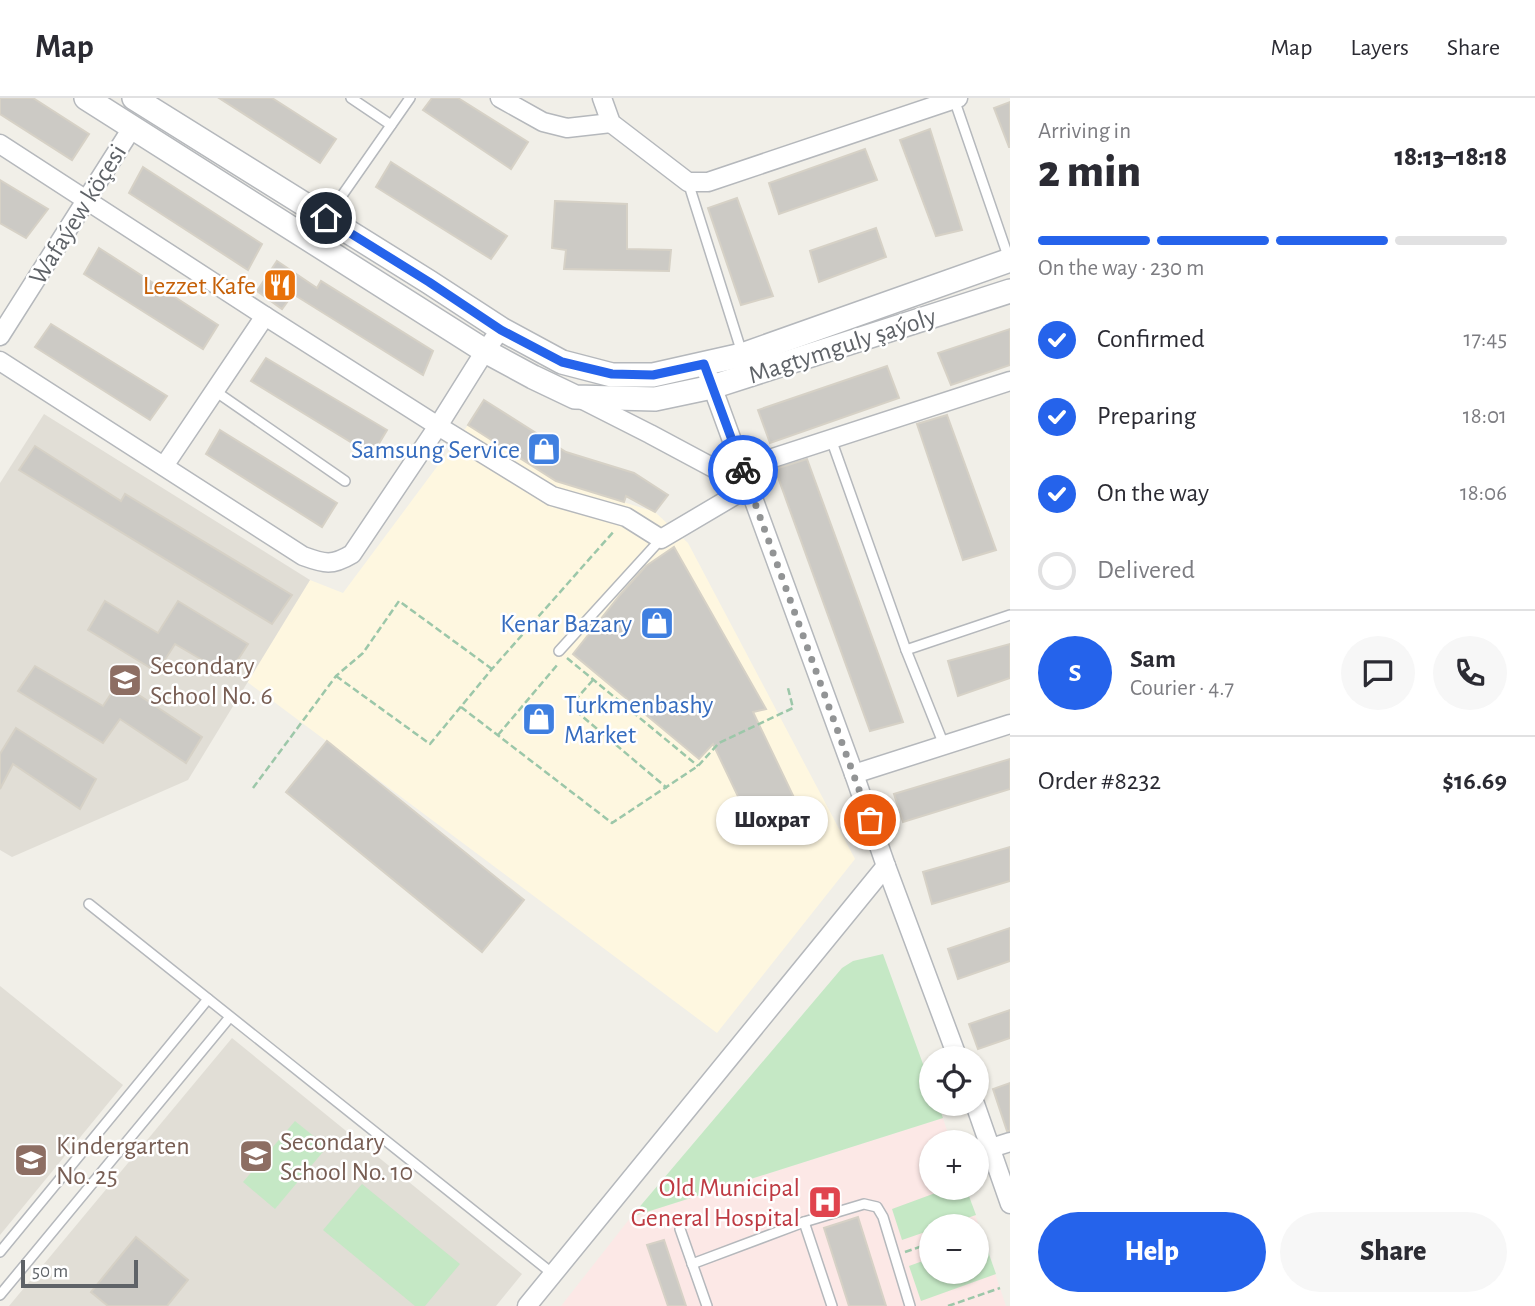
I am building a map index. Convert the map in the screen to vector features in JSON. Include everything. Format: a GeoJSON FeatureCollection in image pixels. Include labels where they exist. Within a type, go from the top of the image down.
{"type":"FeatureCollection","features":[{"type":"Feature","properties":{"kind":"street","name":"Magtymguly şaýoly"},"geometry":{"type":"LineString","coordinates":[[86,98],[485,351],[575,397],[655,399],[712,387],[1010,291]]}},
{"type":"Feature","properties":{"kind":"street"},"geometry":{"type":"LineString","coordinates":[[500,98],[544,122],[567,128],[611,123]]}},
{"type":"Feature","properties":{"kind":"street"},"geometry":{"type":"LineString","coordinates":[[602,98],[611,123],[688,182],[708,182],[956,99]]}},
{"type":"Feature","properties":{"kind":"street","name":"Magtymguly şaýoly"},"geometry":{"type":"LineString","coordinates":[[144,101],[501,330],[562,362],[612,374],[653,375],[742,355],[1010,260]]}},
{"type":"Feature","properties":{"kind":"street","name":"Wafaýew köçesi"},"geometry":{"type":"LineString","coordinates":[[0,336],[132,128]]}},
{"type":"Feature","properties":{"kind":"street"},"geometry":{"type":"LineString","coordinates":[[0,144],[265,316],[552,496],[626,517],[661,539],[749,487]]}},
{"type":"Feature","properties":{"kind":"street"},"geometry":{"type":"LineString","coordinates":[[164,466],[265,316]]}},
{"type":"Feature","properties":{"kind":"street"},"geometry":{"type":"LineString","coordinates":[[0,361],[303,556],[321,562],[338,562],[352,554],[501,330]]}},
{"type":"Feature","properties":{"kind":"street"},"geometry":{"type":"LineString","coordinates":[[704,364],[953,1046]]}},
{"type":"Feature","properties":{"kind":"street"},"geometry":{"type":"LineString","coordinates":[[742,468],[1010,381]]}},
{"type":"Feature","properties":{"kind":"street"},"geometry":{"type":"LineString","coordinates":[[575,397],[650,433],[749,487]]}},
{"type":"Feature","properties":{"kind":"street"},"geometry":{"type":"LineString","coordinates":[[854,774],[1010,724]]}},
{"type":"Feature","properties":{"kind":"street"},"geometry":{"type":"LineString","coordinates":[[527,1306],[886,866]]}},
{"type":"Feature","properties":{"kind":"street"},"geometry":{"type":"LineString","coordinates":[[979,1116],[1010,1204]]}},
{"type":"Feature","properties":{"kind":"street"},"geometry":{"type":"LineString","coordinates":[[991,1148],[1010,1142]]}},
{"type":"Feature","properties":{"kind":"lane"},"geometry":{"type":"LineString","coordinates":[[351,98],[391,125]]}},
{"type":"Feature","properties":{"kind":"lane"},"geometry":{"type":"LineString","coordinates":[[326,218],[410,98]]}},
{"type":"Feature","properties":{"kind":"lane"},"geometry":{"type":"LineString","coordinates":[[956,99],[1010,260]]}},
{"type":"Feature","properties":{"kind":"lane"},"geometry":{"type":"LineString","coordinates":[[688,182],[742,355]]}},
{"type":"Feature","properties":{"kind":"lane"},"geometry":{"type":"LineString","coordinates":[[215,391],[345,481]]}},
{"type":"Feature","properties":{"kind":"lane"},"geometry":{"type":"LineString","coordinates":[[831,439],[906,650],[944,745]]}},
{"type":"Feature","properties":{"kind":"lane"},"geometry":{"type":"LineString","coordinates":[[559,651],[661,539]]}},
{"type":"Feature","properties":{"kind":"lane"},"geometry":{"type":"LineString","coordinates":[[906,650],[1010,615]]}},
{"type":"Feature","properties":{"kind":"lane"},"geometry":{"type":"LineString","coordinates":[[89,904],[553,1274]]}},
{"type":"Feature","properties":{"kind":"lane"},"geometry":{"type":"LineString","coordinates":[[0,1252],[208,999]]}},
{"type":"Feature","properties":{"kind":"lane"},"geometry":{"type":"LineString","coordinates":[[0,1295],[230,1017]]}},
{"type":"Feature","properties":{"kind":"lane"},"geometry":{"type":"LineString","coordinates":[[692,1264],[804,1222],[864,1204],[877,1207],[883,1217],[910,1306]]}},
{"type":"Feature","properties":{"kind":"lane"},"geometry":{"type":"LineString","coordinates":[[804,1222],[832,1306]]}},
{"type":"Feature","properties":{"kind":"lane"},"geometry":{"type":"LineString","coordinates":[[680,1229],[707,1306]]}},
{"type":"Feature","properties":{"kind":"path"},"geometry":{"type":"LineString","coordinates":[[336,676],[430,744],[626,517]]}},
{"type":"Feature","properties":{"kind":"path"},"geometry":{"type":"LineString","coordinates":[[253,789],[336,676],[363,653],[399,601],[492,669]]}},
{"type":"Feature","properties":{"kind":"path"},"geometry":{"type":"LineString","coordinates":[[498,735],[565,656],[698,766]]}},
{"type":"Feature","properties":{"kind":"path"},"geometry":{"type":"LineString","coordinates":[[594,680],[570,706],[667,788]]}},
{"type":"Feature","properties":{"kind":"path"},"geometry":{"type":"LineString","coordinates":[[461,707],[612,823],[698,766],[719,743],[793,708],[788,688]]}},
{"type":"Feature","properties":{"kind":"path"},"geometry":{"type":"LineString","coordinates":[[895,1255],[919,1247]]}},
{"type":"Feature","properties":{"kind":"path"},"geometry":{"type":"LineString","coordinates":[[948,1306],[1000,1288]]}},
{"type":"Feature","properties":{"kind":"shaded area","name":"Secondary School No. 6"},"geometry":{"type":"Polygon","coordinates":[[[44,414],[310,580],[188,780],[12,857],[0,850],[0,483],[44,414]]]}},
{"type":"Feature","properties":{"kind":"shaded area","name":"Turkmenbashy Market"},"geometry":{"type":"Polygon","coordinates":[[[468,425],[557,481],[655,512],[688,543],[855,859],[717,1033],[246,681],[310,580],[343,593],[468,425]]]}},
{"type":"Feature","properties":{"kind":"shaded area","name":"Kindergarten No. 25"},"geometry":{"type":"Polygon","coordinates":[[[0,986],[123,1085],[0,1235],[0,986]]]}},
{"type":"Feature","properties":{"kind":"shaded area","name":"Secondary School No. 10"},"geometry":{"type":"Polygon","coordinates":[[[232,1038],[522,1274],[496,1306],[9,1306],[232,1038]]]}},
{"type":"Feature","properties":{"kind":"shaded area","name":"Old Municipal General Hospital"},"geometry":{"type":"Polygon","coordinates":[[[943,1118],[947,1130],[919,1130],[919,1200],[970,1200],[975,1214],[919,1214],[919,1284],[989,1284],[989,1256],[1006,1306],[561,1306],[631,1217],[943,1118]]]}},
{"type":"Feature","properties":{"kind":"green space"},"geometry":{"type":"Polygon","coordinates":[[[883,954],[919,1053],[919,1116],[943,1118],[631,1217],[842,968],[853,961],[883,954]]]}},
{"type":"Feature","properties":{"kind":"green space"},"geometry":{"type":"Polygon","coordinates":[[[295,1121],[327,1147],[275,1209],[243,1182],[295,1121]]]}},
{"type":"Feature","properties":{"kind":"green space"},"geometry":{"type":"Polygon","coordinates":[[[362,1184],[460,1264],[425,1306],[415,1306],[323,1230],[362,1184]]]}},
{"type":"Feature","properties":{"kind":"green space"},"geometry":{"type":"Polygon","coordinates":[[[919,1199],[970,1200],[976,1214],[919,1214],[919,1234],[902,1240],[892,1209],[919,1199]]]}},
{"type":"Feature","properties":{"kind":"green space"},"geometry":{"type":"Polygon","coordinates":[[[989,1254],[996,1274],[989,1277],[989,1254]]]}},
{"type":"Feature","properties":{"kind":"green space"},"geometry":{"type":"Polygon","coordinates":[[[919,1262],[919,1284],[968,1284],[921,1301],[909,1266],[919,1262]]]}},
{"type":"Feature","properties":{"kind":"building"},"geometry":{"type":"Polygon","coordinates":[[[0,98],[33,98],[89,134],[72,160],[0,114],[0,98]]]}},
{"type":"Feature","properties":{"kind":"building"},"geometry":{"type":"Polygon","coordinates":[[[219,98],[272,98],[336,139],[320,163],[219,98]]]}},
{"type":"Feature","properties":{"kind":"building"},"geometry":{"type":"Polygon","coordinates":[[[432,98],[458,98],[528,142],[511,169],[423,110],[432,98]]]}},
{"type":"Feature","properties":{"kind":"building"},"geometry":{"type":"Polygon","coordinates":[[[1010,102],[1010,147],[1009,147],[994,108],[1010,102]]]}},
{"type":"Feature","properties":{"kind":"building"},"geometry":{"type":"Polygon","coordinates":[[[930,129],[962,230],[936,236],[900,140],[930,129]]]}},
{"type":"Feature","properties":{"kind":"building"},"geometry":{"type":"Polygon","coordinates":[[[865,149],[877,180],[779,214],[769,183],[865,149]]]}},
{"type":"Feature","properties":{"kind":"building"},"geometry":{"type":"Polygon","coordinates":[[[391,162],[507,236],[491,259],[376,187],[391,162]]]}},
{"type":"Feature","properties":{"kind":"building"},"geometry":{"type":"Polygon","coordinates":[[[143,167],[262,244],[248,270],[129,193],[143,167]]]}},
{"type":"Feature","properties":{"kind":"building"},"geometry":{"type":"Polygon","coordinates":[[[0,180],[48,209],[26,238],[0,223],[0,180]]]}},
{"type":"Feature","properties":{"kind":"building"},"geometry":{"type":"Polygon","coordinates":[[[737,198],[773,296],[741,305],[708,208],[737,198]]]}},
{"type":"Feature","properties":{"kind":"building"},"geometry":{"type":"Polygon","coordinates":[[[555,201],[627,204],[627,249],[671,250],[669,271],[564,269],[566,250],[552,248],[555,201]]]}},
{"type":"Feature","properties":{"kind":"building"},"geometry":{"type":"Polygon","coordinates":[[[876,228],[886,257],[819,282],[810,251],[876,228]]]}},
{"type":"Feature","properties":{"kind":"building"},"geometry":{"type":"Polygon","coordinates":[[[99,248],[218,325],[203,349],[84,274],[99,248]]]}},
{"type":"Feature","properties":{"kind":"building"},"geometry":{"type":"Polygon","coordinates":[[[277,261],[317,288],[321,281],[433,351],[423,375],[293,294],[282,309],[257,291],[277,261]]]}},
{"type":"Feature","properties":{"kind":"building"},"geometry":{"type":"Polygon","coordinates":[[[51,324],[167,396],[150,420],[35,347],[51,324]]]}},
{"type":"Feature","properties":{"kind":"building"},"geometry":{"type":"Polygon","coordinates":[[[1010,329],[1010,365],[951,385],[938,353],[1010,329]]]}},
{"type":"Feature","properties":{"kind":"building"},"geometry":{"type":"Polygon","coordinates":[[[266,358],[387,430],[372,455],[251,381],[266,358]]]}},
{"type":"Feature","properties":{"kind":"building"},"geometry":{"type":"Polygon","coordinates":[[[887,366],[899,398],[770,443],[758,410],[887,366]]]}},
{"type":"Feature","properties":{"kind":"building"},"geometry":{"type":"Polygon","coordinates":[[[484,400],[566,452],[634,473],[668,495],[655,512],[626,496],[624,502],[556,481],[468,425],[484,400]]]}},
{"type":"Feature","properties":{"kind":"building"},"geometry":{"type":"Polygon","coordinates":[[[947,415],[996,550],[963,560],[917,424],[947,415]]]}},
{"type":"Feature","properties":{"kind":"building"},"geometry":{"type":"Polygon","coordinates":[[[220,430],[337,503],[322,527],[206,454],[220,430]]]}},
{"type":"Feature","properties":{"kind":"building"},"geometry":{"type":"Polygon","coordinates":[[[35,446],[121,501],[125,494],[292,595],[272,624],[19,470],[35,446]]]}},
{"type":"Feature","properties":{"kind":"building"},"geometry":{"type":"Polygon","coordinates":[[[807,459],[903,722],[870,731],[775,469],[807,459]]]}},
{"type":"Feature","properties":{"kind":"building","name":"Kenar Bazary"},"geometry":{"type":"Polygon","coordinates":[[[674,547],[766,709],[753,712],[799,808],[754,830],[713,744],[699,759],[573,654],[646,566],[674,547]]]}},
{"type":"Feature","properties":{"kind":"building"},"geometry":{"type":"Polygon","coordinates":[[[105,601],[158,633],[178,601],[248,644],[228,675],[175,644],[157,672],[88,630],[105,601]]]}},
{"type":"Feature","properties":{"kind":"building"},"geometry":{"type":"Polygon","coordinates":[[[1010,644],[1010,678],[958,696],[948,661],[1010,644]]]}},
{"type":"Feature","properties":{"kind":"building"},"geometry":{"type":"Polygon","coordinates":[[[35,666],[103,706],[119,682],[202,737],[186,763],[120,719],[103,743],[18,691],[35,666]]]}},
{"type":"Feature","properties":{"kind":"building"},"geometry":{"type":"Polygon","coordinates":[[[16,728],[96,779],[80,809],[13,764],[0,789],[0,754],[16,728]]]}},
{"type":"Feature","properties":{"kind":"building"},"geometry":{"type":"Polygon","coordinates":[[[327,741],[524,900],[482,952],[286,792],[327,741]]]}},
{"type":"Feature","properties":{"kind":"building"},"geometry":{"type":"Polygon","coordinates":[[[1010,759],[1010,789],[903,822],[894,794],[1010,759]]]}},
{"type":"Feature","properties":{"kind":"building"},"geometry":{"type":"Polygon","coordinates":[[[1010,847],[1010,881],[932,904],[923,872],[1010,847]]]}},
{"type":"Feature","properties":{"kind":"building"},"geometry":{"type":"Polygon","coordinates":[[[1010,928],[1010,961],[958,979],[948,949],[1010,928]]]}},
{"type":"Feature","properties":{"kind":"building"},"geometry":{"type":"Polygon","coordinates":[[[1010,1010],[1010,1038],[987,1046],[977,1046],[969,1024],[1010,1010]]]}},
{"type":"Feature","properties":{"kind":"building"},"geometry":{"type":"Polygon","coordinates":[[[1010,1083],[1010,1131],[1007,1131],[993,1089],[1010,1083]]]}},
{"type":"Feature","properties":{"kind":"building"},"geometry":{"type":"Polygon","coordinates":[[[858,1217],[886,1306],[849,1306],[824,1228],[858,1217]]]}},
{"type":"Feature","properties":{"kind":"building"},"geometry":{"type":"Polygon","coordinates":[[[136,1237],[188,1280],[167,1306],[108,1306],[91,1292],[136,1237]]]}},
{"type":"Feature","properties":{"kind":"building"},"geometry":{"type":"Polygon","coordinates":[[[664,1240],[686,1306],[668,1306],[647,1245],[664,1240]]]}},
{"type":"Feature","properties":{"kind":"way so far"},"geometry":{"type":"LineString","coordinates":[[743,470],[870,820]]}},
{"type":"Feature","properties":{"kind":"place","name":"Lezzet Kafe"},"geometry":{"type":"Point","coordinates":[280,285]}},
{"type":"Feature","properties":{"kind":"place","name":"Samsung Service"},"geometry":{"type":"Point","coordinates":[544,449]}},
{"type":"Feature","properties":{"kind":"place","name":"Kenar Bazary"},"geometry":{"type":"Point","coordinates":[657,623]}},
{"type":"Feature","properties":{"kind":"place","name":"Secondary School No. 6"},"geometry":{"type":"Point","coordinates":[125,680]}},
{"type":"Feature","properties":{"kind":"place","name":"Turkmenbashy Market"},"geometry":{"type":"Point","coordinates":[539,719]}},
{"type":"Feature","properties":{"kind":"place","name":"Шохрат"},"geometry":{"type":"Point","coordinates":[870,820]}},
{"type":"Feature","properties":{"kind":"place","name":"Secondary School No. 10"},"geometry":{"type":"Point","coordinates":[256,1156]}},
{"type":"Feature","properties":{"kind":"place","name":"Kindergarten No. 25"},"geometry":{"type":"Point","coordinates":[31,1160]}},
{"type":"Feature","properties":{"kind":"place","name":"Old Municipal General Hospital"},"geometry":{"type":"Point","coordinates":[825,1202]}},
{"type":"Feature","properties":{"kind":"route"},"geometry":{"type":"LineString","coordinates":[[326,218],[501,330],[562,362],[612,374],[653,375],[704,364],[743,470]]}}]}
